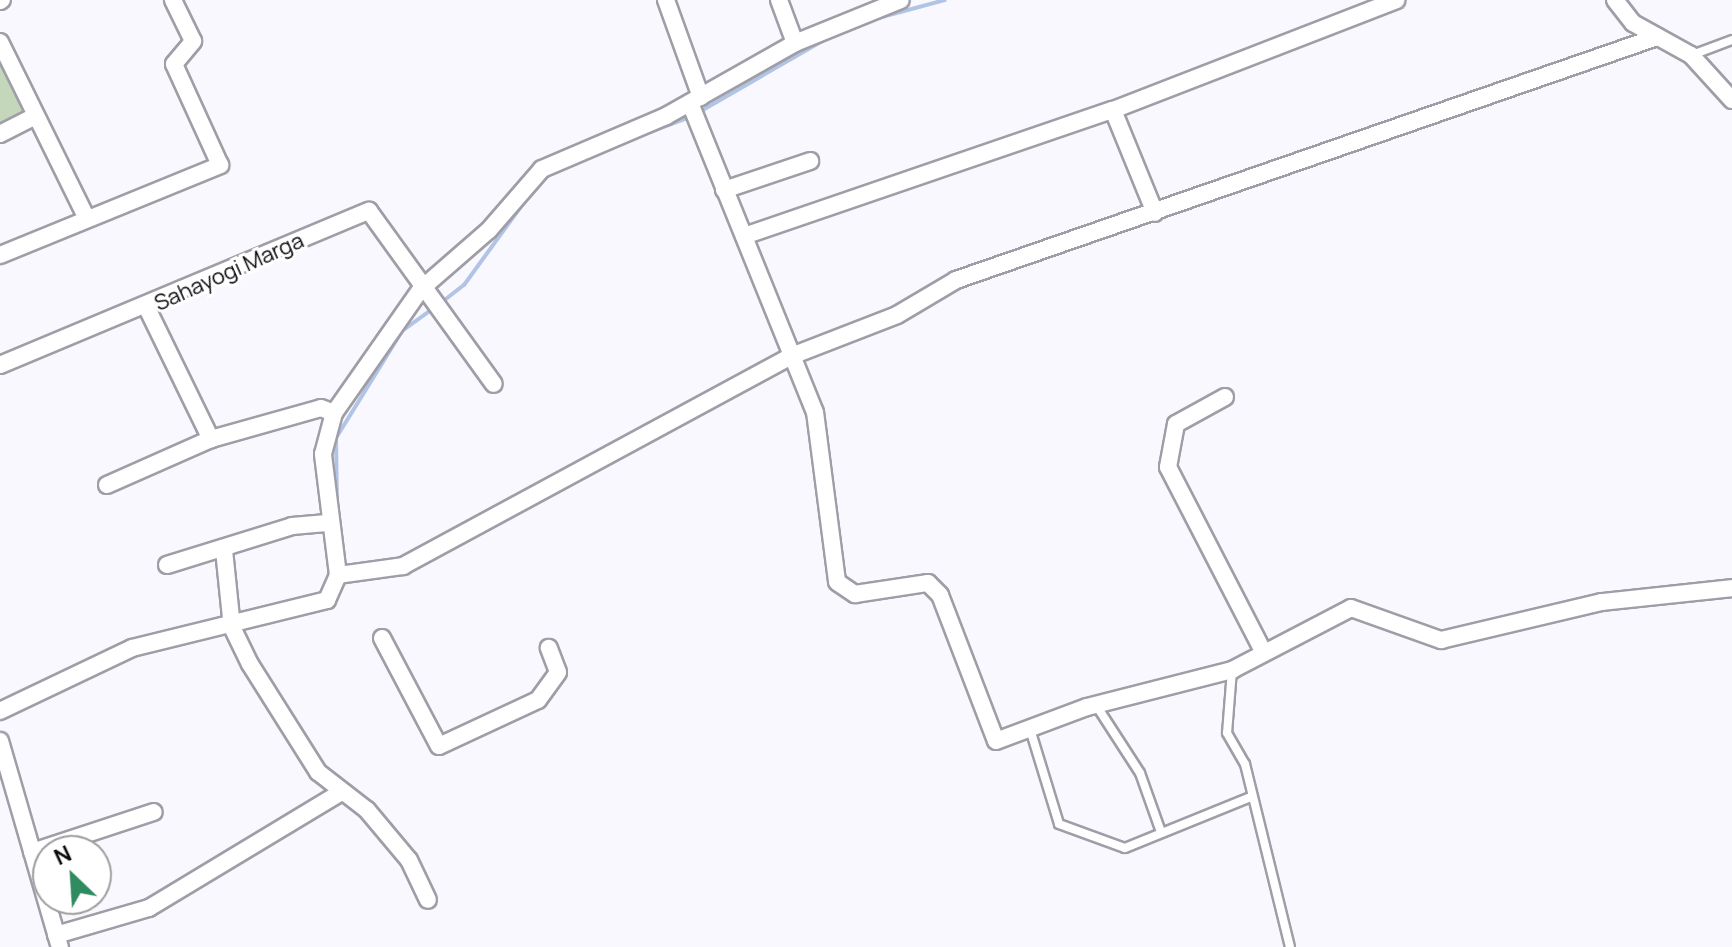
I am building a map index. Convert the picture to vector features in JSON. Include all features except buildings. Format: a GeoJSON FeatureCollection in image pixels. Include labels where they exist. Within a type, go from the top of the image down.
{"type":"FeatureCollection","features":[{"type":"Feature","properties":{"kind":"street"},"geometry":{"type":"LineString","coordinates":[[0,255],[220,165],[174,64],[193,41],[173,0]]}},
{"type":"Feature","properties":{"kind":"street"},"geometry":{"type":"LineString","coordinates":[[666,0],[724,190],[794,355],[825,449],[837,582],[855,594],[928,583],[940,595],[996,741],[1096,705],[1232,670],[1263,651],[1351,608],[1441,640],[1602,602],[1732,588]]}},
{"type":"Feature","properties":{"kind":"street"},"geometry":{"type":"LineString","coordinates":[[779,0],[795,43]]}},
{"type":"Feature","properties":{"kind":"street"},"geometry":{"type":"LineString","coordinates":[[0,711],[132,648],[232,627],[327,600],[338,575],[323,454],[334,413],[420,290],[480,239],[542,169],[696,100],[795,43],[880,3],[901,0]]}},
{"type":"Feature","properties":{"kind":"street"},"geometry":{"type":"LineString","coordinates":[[744,236],[1113,110],[1396,0]]}},
{"type":"Feature","properties":{"kind":"street"},"geometry":{"type":"LineString","coordinates":[[1615,0],[1657,37],[1691,55],[1732,100]]}},
{"type":"Feature","properties":{"kind":"street"},"geometry":{"type":"LineString","coordinates":[[338,575],[403,566],[431,553],[794,355],[897,315],[956,280],[1657,37]]}},
{"type":"Feature","properties":{"kind":"street"},"geometry":{"type":"LineString","coordinates":[[0,42],[34,117],[87,219]]}},
{"type":"Feature","properties":{"kind":"street"},"geometry":{"type":"LineString","coordinates":[[1113,110],[1155,213]]}},
{"type":"Feature","properties":{"kind":"street"},"geometry":{"type":"LineString","coordinates":[[0,134],[34,117]]}},
{"type":"Feature","properties":{"kind":"street"},"geometry":{"type":"LineString","coordinates":[[724,190],[810,161]]}},
{"type":"Feature","properties":{"kind":"street","name":"Sahayogi Marga"},"geometry":{"type":"LineString","coordinates":[[0,365],[147,308],[363,211],[420,290]]}},
{"type":"Feature","properties":{"kind":"street"},"geometry":{"type":"LineString","coordinates":[[420,290],[494,384]]}},
{"type":"Feature","properties":{"kind":"street"},"geometry":{"type":"LineString","coordinates":[[147,308],[211,439]]}},
{"type":"Feature","properties":{"kind":"street"},"geometry":{"type":"LineString","coordinates":[[1225,397],[1176,424],[1168,467],[1263,651]]}},
{"type":"Feature","properties":{"kind":"street"},"geometry":{"type":"LineString","coordinates":[[107,485],[211,439],[321,408],[334,413]]}},
{"type":"Feature","properties":{"kind":"street"},"geometry":{"type":"LineString","coordinates":[[167,565],[224,550],[292,526],[330,523]]}},
{"type":"Feature","properties":{"kind":"street"},"geometry":{"type":"LineString","coordinates":[[224,550],[232,627],[318,772],[340,793],[367,810],[409,860],[428,900]]}},
{"type":"Feature","properties":{"kind":"street"},"geometry":{"type":"LineString","coordinates":[[382,638],[439,746],[538,700],[558,672],[549,648]]}},
{"type":"Feature","properties":{"kind":"street"},"geometry":{"type":"LineString","coordinates":[[0,741],[32,852]]}},
{"type":"Feature","properties":{"kind":"street"},"geometry":{"type":"LineString","coordinates":[[50,915],[58,941],[149,908],[340,793]]}},
{"type":"Feature","properties":{"kind":"street"},"geometry":{"type":"LineString","coordinates":[[84,835],[154,812]]}},
{"type":"Feature","properties":{"kind":"lane"},"geometry":{"type":"LineString","coordinates":[[1691,55],[1732,40]]}},
{"type":"Feature","properties":{"kind":"lane"},"geometry":{"type":"LineString","coordinates":[[1232,670],[1235,701],[1224,711],[1245,764],[1248,798],[1290,947]]}},
{"type":"Feature","properties":{"kind":"lane"},"geometry":{"type":"LineString","coordinates":[[1096,705],[1140,773],[1161,832]]}},
{"type":"Feature","properties":{"kind":"lane"},"geometry":{"type":"LineString","coordinates":[[1030,729],[1059,824],[1125,848],[1248,798]]}},
{"type":"Feature","properties":{"kind":"green space"},"geometry":{"type":"Polygon","coordinates":[[[6,59],[30,114],[0,128],[0,61],[6,59]]]}},
{"type":"Feature","properties":{"kind":"waterway"},"geometry":{"type":"LineString","coordinates":[[878,18],[945,0]]}},
{"type":"Feature","properties":{"kind":"waterway"},"geometry":{"type":"LineString","coordinates":[[701,111],[822,41]]}},
{"type":"Feature","properties":{"kind":"waterway"},"geometry":{"type":"LineString","coordinates":[[629,140],[690,117]]}},
{"type":"Feature","properties":{"kind":"waterway"},"geometry":{"type":"LineString","coordinates":[[442,302],[464,285],[525,201]]}},
{"type":"Feature","properties":{"kind":"waterway"},"geometry":{"type":"LineString","coordinates":[[337,508],[336,438],[402,331],[434,308]]}}]}
